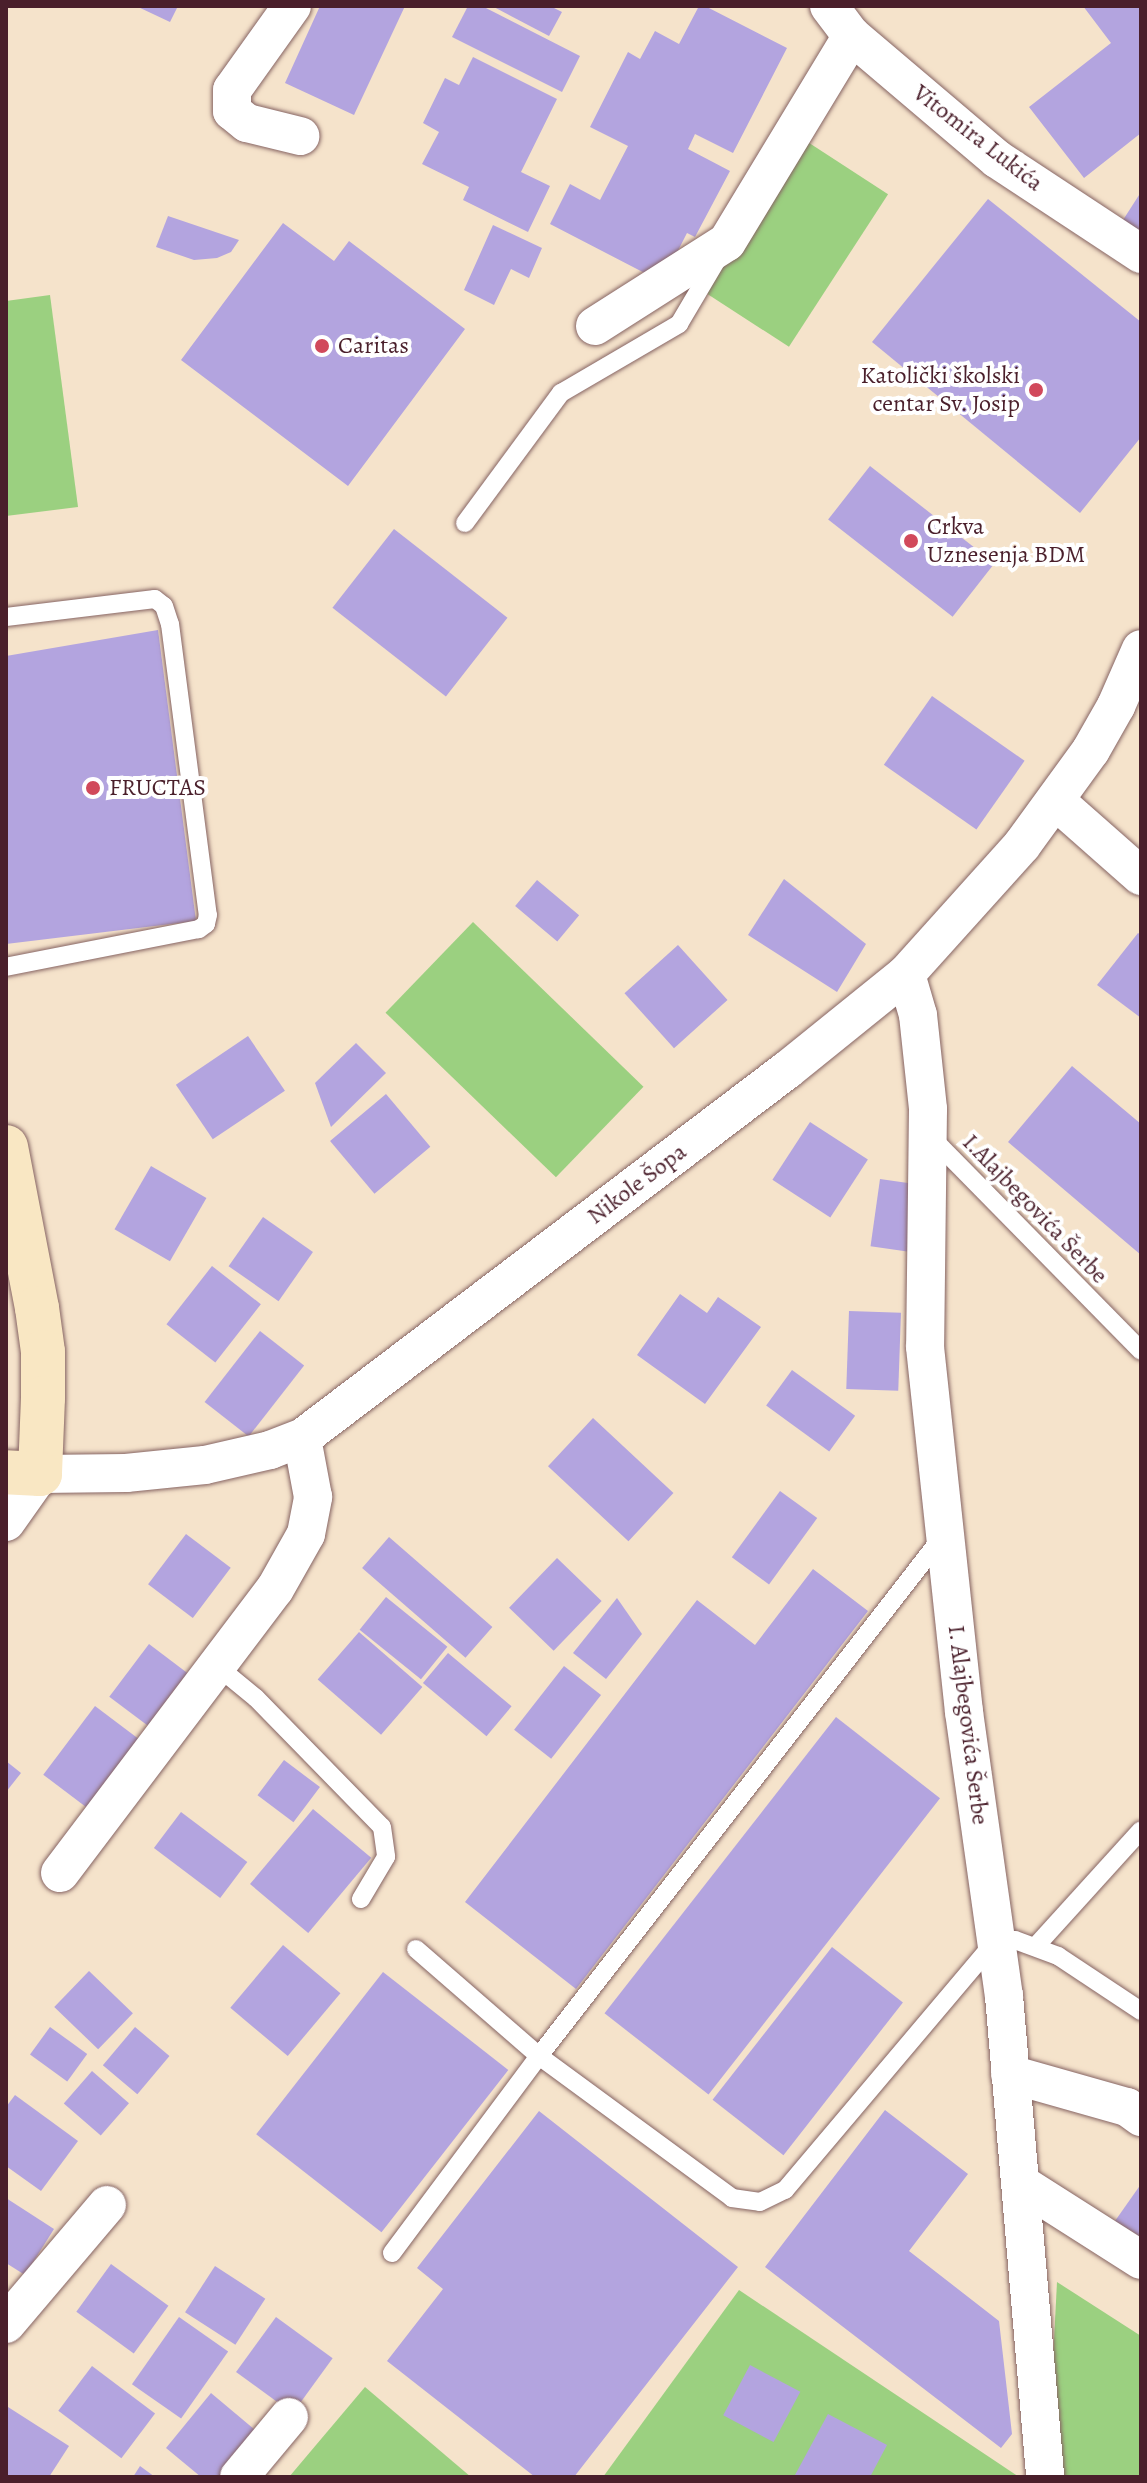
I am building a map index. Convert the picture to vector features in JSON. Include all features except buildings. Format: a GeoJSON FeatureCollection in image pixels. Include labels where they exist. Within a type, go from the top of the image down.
{"type":"FeatureCollection","features":[{"type":"Feature","properties":{"kind":"main road"},"geometry":{"type":"LineString","coordinates":[[6,1147],[43,1352],[23,1473]]}},
{"type":"Feature","properties":{"kind":"street"},"geometry":{"type":"LineString","coordinates":[[292,6],[232,90],[232,111],[247,123],[300,136]]}},
{"type":"Feature","properties":{"kind":"street","name":"Vitomira Lukića"},"geometry":{"type":"LineString","coordinates":[[829,6],[852,36],[997,159],[1141,254]]}},
{"type":"Feature","properties":{"kind":"street"},"geometry":{"type":"LineString","coordinates":[[595,326],[727,242],[852,36]]}},
{"type":"Feature","properties":{"kind":"street","name":"Nikole Šopa"},"geometry":{"type":"LineString","coordinates":[[23,1473],[126,1473],[205,1465],[270,1450],[302,1438],[787,1070],[906,974],[1057,802],[1116,706],[1141,649]]}},
{"type":"Feature","properties":{"kind":"street"},"geometry":{"type":"LineString","coordinates":[[1057,802],[1141,876]]}},
{"type":"Feature","properties":{"kind":"street","name":"I. Alajbegovića Šerbe"},"geometry":{"type":"LineString","coordinates":[[906,974],[918,1015],[925,1063],[928,1134],[925,1347],[964,1712],[996,1940],[1045,2477]]}},
{"type":"Feature","properties":{"kind":"street"},"geometry":{"type":"LineString","coordinates":[[60,1873],[275,1589],[306,1534],[313,1497],[302,1438]]}},
{"type":"Feature","properties":{"kind":"street"},"geometry":{"type":"LineString","coordinates":[[6,1522],[23,1473]]}},
{"type":"Feature","properties":{"kind":"street"},"geometry":{"type":"LineString","coordinates":[[1010,2074],[1127,2107],[1141,2117]]}},
{"type":"Feature","properties":{"kind":"street"},"geometry":{"type":"LineString","coordinates":[[1020,2183],[1141,2260]]}},
{"type":"Feature","properties":{"kind":"street"},"geometry":{"type":"LineString","coordinates":[[6,2324],[107,2205]]}},
{"type":"Feature","properties":{"kind":"street"},"geometry":{"type":"LineString","coordinates":[[239,2477],[289,2417]]}},
{"type":"Feature","properties":{"kind":"lane"},"geometry":{"type":"LineString","coordinates":[[465,523],[561,393],[679,324],[727,242]]}},
{"type":"Feature","properties":{"kind":"lane"},"geometry":{"type":"LineString","coordinates":[[6,617],[155,599],[164,606],[170,624],[208,915],[206,924],[199,929],[6,967]]}},
{"type":"Feature","properties":{"kind":"lane","name":"I.Alajbegovića Šerbe"},"geometry":{"type":"LineString","coordinates":[[928,1134],[1141,1351]]}},
{"type":"Feature","properties":{"kind":"lane"},"geometry":{"type":"LineString","coordinates":[[392,2253],[539,2056],[945,1534]]}},
{"type":"Feature","properties":{"kind":"lane"},"geometry":{"type":"LineString","coordinates":[[217,1666],[256,1698],[382,1827],[386,1857],[361,1899]]}},
{"type":"Feature","properties":{"kind":"lane"},"geometry":{"type":"LineString","coordinates":[[1036,1946],[1141,1830]]}},
{"type":"Feature","properties":{"kind":"lane"},"geometry":{"type":"LineString","coordinates":[[416,1949],[539,2056],[732,2198],[760,2202],[785,2190],[996,1940],[1015,1940],[1036,1946],[1141,2011]]}},
{"type":"Feature","properties":{"kind":"green space"},"geometry":{"type":"Polygon","coordinates":[[[800,137],[888,194],[789,347],[701,290],[800,137]]]}},
{"type":"Feature","properties":{"kind":"green space"},"geometry":{"type":"Polygon","coordinates":[[[50,295],[78,507],[6,516],[6,301],[50,295]]]}},
{"type":"Feature","properties":{"kind":"green space"},"geometry":{"type":"Polygon","coordinates":[[[473,922],[643,1087],[556,1177],[385,1013],[473,922]]]}},
{"type":"Feature","properties":{"kind":"green space"},"geometry":{"type":"Polygon","coordinates":[[[1057,2282],[1141,2336],[1141,2477],[1047,2477],[1057,2282]]]}},
{"type":"Feature","properties":{"kind":"green space"},"geometry":{"type":"Polygon","coordinates":[[[739,2290],[1019,2477],[603,2477],[739,2290]]]}},
{"type":"Feature","properties":{"kind":"green space"},"geometry":{"type":"Polygon","coordinates":[[[365,2387],[471,2477],[289,2477],[365,2387]]]}},
{"type":"Feature","properties":{"kind":"place","name":"Caritas"},"geometry":{"type":"Point","coordinates":[322,346]}},
{"type":"Feature","properties":{"kind":"place","name":"Katolički školski centar Sv. Josip"},"geometry":{"type":"Point","coordinates":[1036,390]}},
{"type":"Feature","properties":{"kind":"place","name":"Crkva Uznesenja BDM"},"geometry":{"type":"Point","coordinates":[911,541]}},
{"type":"Feature","properties":{"kind":"place","name":"FRUCTAS"},"geometry":{"type":"Point","coordinates":[93,788]}}]}
